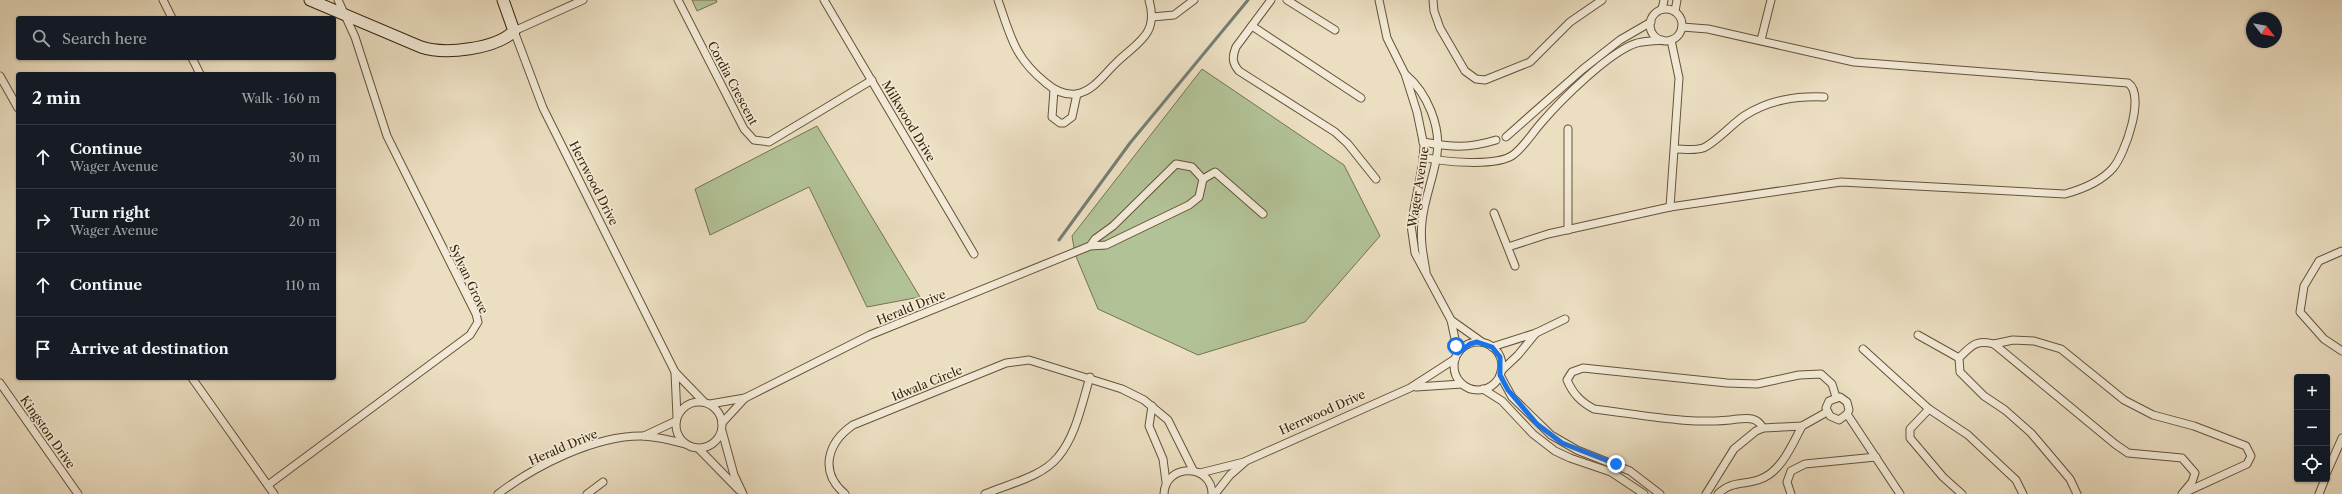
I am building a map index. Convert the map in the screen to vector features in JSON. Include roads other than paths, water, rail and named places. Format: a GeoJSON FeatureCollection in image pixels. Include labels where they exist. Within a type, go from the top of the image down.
{"type":"FeatureCollection","features":[{"type":"Feature","properties":{"kind":"street"},"geometry":{"type":"LineString","coordinates":[[163,0],[171,16]]}},
{"type":"Feature","properties":{"kind":"street"},"geometry":{"type":"LineString","coordinates":[[310,0],[421,47],[438,51],[492,44],[504,40],[514,31],[583,0]]}},
{"type":"Feature","properties":{"kind":"street","name":"Sylvan Grove"},"geometry":{"type":"LineString","coordinates":[[268,485],[470,335],[478,322],[476,314],[387,136],[346,15],[338,0]]}},
{"type":"Feature","properties":{"kind":"street","name":"Herrwood Drive"},"geometry":{"type":"LineString","coordinates":[[503,0],[542,108],[675,372],[707,403]]}},
{"type":"Feature","properties":{"kind":"street","name":"Cordia Crescent"},"geometry":{"type":"LineString","coordinates":[[678,0],[744,129],[754,140],[769,142],[872,80]]}},
{"type":"Feature","properties":{"kind":"street","name":"Milkwood Drive"},"geometry":{"type":"LineString","coordinates":[[824,0],[974,254]]}},
{"type":"Feature","properties":{"kind":"street"},"geometry":{"type":"LineString","coordinates":[[998,0],[1019,57],[1035,74],[1054,90],[1077,94],[1099,82],[1116,62],[1143,40],[1152,17],[1149,0]]}},
{"type":"Feature","properties":{"kind":"street"},"geometry":{"type":"LineString","coordinates":[[1152,17],[1174,15],[1194,0]]}},
{"type":"Feature","properties":{"kind":"street"},"geometry":{"type":"LineString","coordinates":[[1271,0],[1234,54],[1236,66],[1334,132],[1348,144],[1376,179]]}},
{"type":"Feature","properties":{"kind":"street"},"geometry":{"type":"LineString","coordinates":[[1288,0],[1335,30]]}},
{"type":"Feature","properties":{"kind":"street","name":"Wager Avenue"},"geometry":{"type":"LineString","coordinates":[[1379,0],[1387,38],[1405,74],[1418,112],[1423,142],[1423,157],[1410,225],[1415,253],[1427,274]]}},
{"type":"Feature","properties":{"kind":"street"},"geometry":{"type":"LineString","coordinates":[[1433,0],[1434,11],[1440,28],[1465,70],[1476,79],[1485,80],[1530,62],[1570,22],[1602,0]]}},
{"type":"Feature","properties":{"kind":"street"},"geometry":{"type":"LineString","coordinates":[[1662,40],[1652,31],[1651,22],[1655,14],[1662,9],[1664,0]]}},
{"type":"Feature","properties":{"kind":"street"},"geometry":{"type":"LineString","coordinates":[[1675,11],[1677,0]]}},
{"type":"Feature","properties":{"kind":"street"},"geometry":{"type":"LineString","coordinates":[[1761,40],[1771,0]]}},
{"type":"Feature","properties":{"kind":"street"},"geometry":{"type":"LineString","coordinates":[[1423,157],[1436,161],[1497,160],[1513,155],[1543,121],[1588,76],[1624,50],[1637,43],[1671,40],[1678,35],[1682,27],[1681,18],[1675,11],[1662,9]]}},
{"type":"Feature","properties":{"kind":"street"},"geometry":{"type":"LineString","coordinates":[[1506,136],[1583,69],[1620,40],[1651,22]]}},
{"type":"Feature","properties":{"kind":"street"},"geometry":{"type":"LineString","coordinates":[[1252,26],[1361,98]]}},
{"type":"Feature","properties":{"kind":"street"},"geometry":{"type":"LineString","coordinates":[[1508,247],[1568,230],[1670,207],[1841,182],[2065,194],[2090,186],[2108,173],[2121,157],[2129,138],[2136,96],[2132,86],[2128,83],[1854,62],[1708,29],[1682,27]]}},
{"type":"Feature","properties":{"kind":"street"},"geometry":{"type":"LineString","coordinates":[[1670,207],[1679,78],[1671,40]]}},
{"type":"Feature","properties":{"kind":"street"},"geometry":{"type":"LineString","coordinates":[[193,60],[199,72]]}},
{"type":"Feature","properties":{"kind":"street","name":"Wager Avenue"},"geometry":{"type":"LineString","coordinates":[[1405,74],[1419,88],[1427,101],[1433,120],[1437,144],[1436,161],[1422,221],[1422,249],[1427,274]]}},
{"type":"Feature","properties":{"kind":"street"},"geometry":{"type":"LineString","coordinates":[[0,76],[16,104]]}},
{"type":"Feature","properties":{"kind":"street"},"geometry":{"type":"LineString","coordinates":[[1054,90],[1052,117],[1060,123],[1064,123],[1072,117],[1077,94]]}},
{"type":"Feature","properties":{"kind":"street"},"geometry":{"type":"LineString","coordinates":[[1675,149],[1694,150],[1707,146],[1727,127],[1746,115],[1775,102],[1800,96],[1824,97]]}},
{"type":"Feature","properties":{"kind":"street"},"geometry":{"type":"LineString","coordinates":[[1568,129],[1568,230]]}},
{"type":"Feature","properties":{"kind":"street"},"geometry":{"type":"LineString","coordinates":[[1423,142],[1450,148],[1480,145],[1496,140]]}},
{"type":"Feature","properties":{"kind":"street","name":"Herald Drive"},"geometry":{"type":"LineString","coordinates":[[707,403],[745,398],[870,335],[1090,246],[1106,244],[1189,205],[1199,196],[1204,179],[1192,167],[1176,164],[1113,226],[1095,239],[1090,246]]}},
{"type":"Feature","properties":{"kind":"street"},"geometry":{"type":"LineString","coordinates":[[1204,179],[1214,172],[1263,214]]}},
{"type":"Feature","properties":{"kind":"street"},"geometry":{"type":"LineString","coordinates":[[1494,213],[1516,266]]}},
{"type":"Feature","properties":{"kind":"street"},"geometry":{"type":"LineString","coordinates":[[2342,251],[2319,261],[2304,286],[2300,312],[2324,339],[2342,352]]}},
{"type":"Feature","properties":{"kind":"street"},"geometry":{"type":"LineString","coordinates":[[1427,274],[1451,320],[1456,356],[1455,373],[1462,384]]}},
{"type":"Feature","properties":{"kind":"street"},"geometry":{"type":"LineString","coordinates":[[1492,347],[1536,333],[1565,318]]}},
{"type":"Feature","properties":{"kind":"street"},"geometry":{"type":"LineString","coordinates":[[1451,320],[1492,347],[1500,357],[1501,373],[1512,397],[1551,435],[1577,450],[1630,471],[1660,494]]}},
{"type":"Feature","properties":{"kind":"street"},"geometry":{"type":"LineString","coordinates":[[1410,388],[1425,385],[1462,384],[1476,390],[1483,389],[1496,382],[1501,373],[1536,333]]}},
{"type":"Feature","properties":{"kind":"street"},"geometry":{"type":"LineString","coordinates":[[1918,335],[1959,358]]}},
{"type":"Feature","properties":{"kind":"street"},"geometry":{"type":"LineString","coordinates":[[1994,344],[2013,340],[2034,341],[2061,349],[2124,400],[2153,415],[2194,426],[2246,446],[2251,456],[2247,464],[2184,493]]}},
{"type":"Feature","properties":{"kind":"street"},"geometry":{"type":"LineString","coordinates":[[2077,494],[2070,479],[2031,433],[2005,410],[1984,396],[1960,372],[1959,358],[1972,345],[1984,341],[1994,344],[2114,444],[2128,453],[2182,458],[2194,473],[2192,482],[2184,493]]}},
{"type":"Feature","properties":{"kind":"street"},"geometry":{"type":"LineString","coordinates":[[1410,388],[1456,356],[1470,344],[1485,343]]}},
{"type":"Feature","properties":{"kind":"street"},"geometry":{"type":"LineString","coordinates":[[1863,348],[1929,409],[1968,435],[2016,480],[2023,494]]}},
{"type":"Feature","properties":{"kind":"street","name":"Idwala Circle"},"geometry":{"type":"LineString","coordinates":[[845,494],[832,478],[830,457],[832,447],[837,439],[853,425],[994,367],[1018,360],[1043,363],[1090,377],[1122,389],[1152,406],[1168,420],[1196,471],[1210,484],[1212,494]]}},
{"type":"Feature","properties":{"kind":"street"},"geometry":{"type":"LineString","coordinates":[[1763,428],[1759,421],[1752,418],[1712,421],[1594,409],[1581,402],[1571,390],[1567,380],[1572,372],[1583,368],[1727,383],[1757,384],[1799,375],[1820,374],[1832,384],[1836,397]]}},
{"type":"Feature","properties":{"kind":"street","name":"Herrwood Drive"},"geometry":{"type":"LineString","coordinates":[[675,372],[677,419]]}},
{"type":"Feature","properties":{"kind":"street"},"geometry":{"type":"LineString","coordinates":[[985,494],[1039,471],[1058,458],[1071,435],[1090,377]]}},
{"type":"Feature","properties":{"kind":"street"},"geometry":{"type":"LineString","coordinates":[[193,380],[274,494]]}},
{"type":"Feature","properties":{"kind":"street","name":"Kingston Drive"},"geometry":{"type":"LineString","coordinates":[[0,383],[78,494]]}},
{"type":"Feature","properties":{"kind":"street","name":"Herrwood Drive"},"geometry":{"type":"LineString","coordinates":[[1165,488],[1178,472],[1196,471],[1246,461],[1410,388]]}},
{"type":"Feature","properties":{"kind":"street"},"geometry":{"type":"LineString","coordinates":[[1483,389],[1505,403],[1533,434],[1556,451],[1570,458],[1611,472],[1644,494]]}},
{"type":"Feature","properties":{"kind":"street"},"geometry":{"type":"LineString","coordinates":[[1836,397],[1844,398],[1849,406],[1847,414],[1844,418],[1834,419],[1827,412],[1829,401],[1836,397]]}},
{"type":"Feature","properties":{"kind":"street","name":"Herald Drive"},"geometry":{"type":"LineString","coordinates":[[722,423],[745,398]]}},
{"type":"Feature","properties":{"kind":"street"},"geometry":{"type":"LineString","coordinates":[[698,402],[707,403],[716,409],[722,423],[722,431],[734,475],[743,494],[699,448],[685,444],[677,433],[677,419],[685,406],[698,402]]}},
{"type":"Feature","properties":{"kind":"street"},"geometry":{"type":"LineString","coordinates":[[1152,406],[1150,426],[1163,459],[1165,488],[1157,494]]}},
{"type":"Feature","properties":{"kind":"street"},"geometry":{"type":"LineString","coordinates":[[1929,409],[1910,429],[1910,438],[1943,478],[1962,494]]}},
{"type":"Feature","properties":{"kind":"street"},"geometry":{"type":"LineString","coordinates":[[1706,494],[1734,449],[1756,431],[1763,428],[1802,426],[1827,412]]}},
{"type":"Feature","properties":{"kind":"street"},"geometry":{"type":"LineString","coordinates":[[1847,414],[1900,494]]}},
{"type":"Feature","properties":{"kind":"street","name":"Herald Drive"},"geometry":{"type":"LineString","coordinates":[[498,494],[537,469],[596,443],[642,436],[677,419]]}},
{"type":"Feature","properties":{"kind":"street"},"geometry":{"type":"LineString","coordinates":[[1718,494],[1727,485],[1759,480],[1774,469],[1786,456],[1802,426]]}},
{"type":"Feature","properties":{"kind":"street"},"geometry":{"type":"LineString","coordinates":[[699,448],[713,444],[722,431]]}},
{"type":"Feature","properties":{"kind":"street","name":"Herald Drive"},"geometry":{"type":"LineString","coordinates":[[642,436],[685,444]]}},
{"type":"Feature","properties":{"kind":"street"},"geometry":{"type":"LineString","coordinates":[[2330,465],[2342,438]]}},
{"type":"Feature","properties":{"kind":"street"},"geometry":{"type":"LineString","coordinates":[[1791,494],[1787,482],[1791,471],[1805,464],[1876,457]]}},
{"type":"Feature","properties":{"kind":"street","name":"Herrwood Drive"},"geometry":{"type":"LineString","coordinates":[[1215,494],[1230,475],[1246,461]]}},
{"type":"Feature","properties":{"kind":"street"},"geometry":{"type":"LineString","coordinates":[[587,494],[603,482]]}},
{"type":"Feature","properties":{"kind":"street"},"geometry":{"type":"LineString","coordinates":[[2319,494],[2324,482]]}},
{"type":"Feature","properties":{"kind":"waterway"},"geometry":{"type":"LineString","coordinates":[[1059,240],[1130,143],[1248,0]]}}]}
